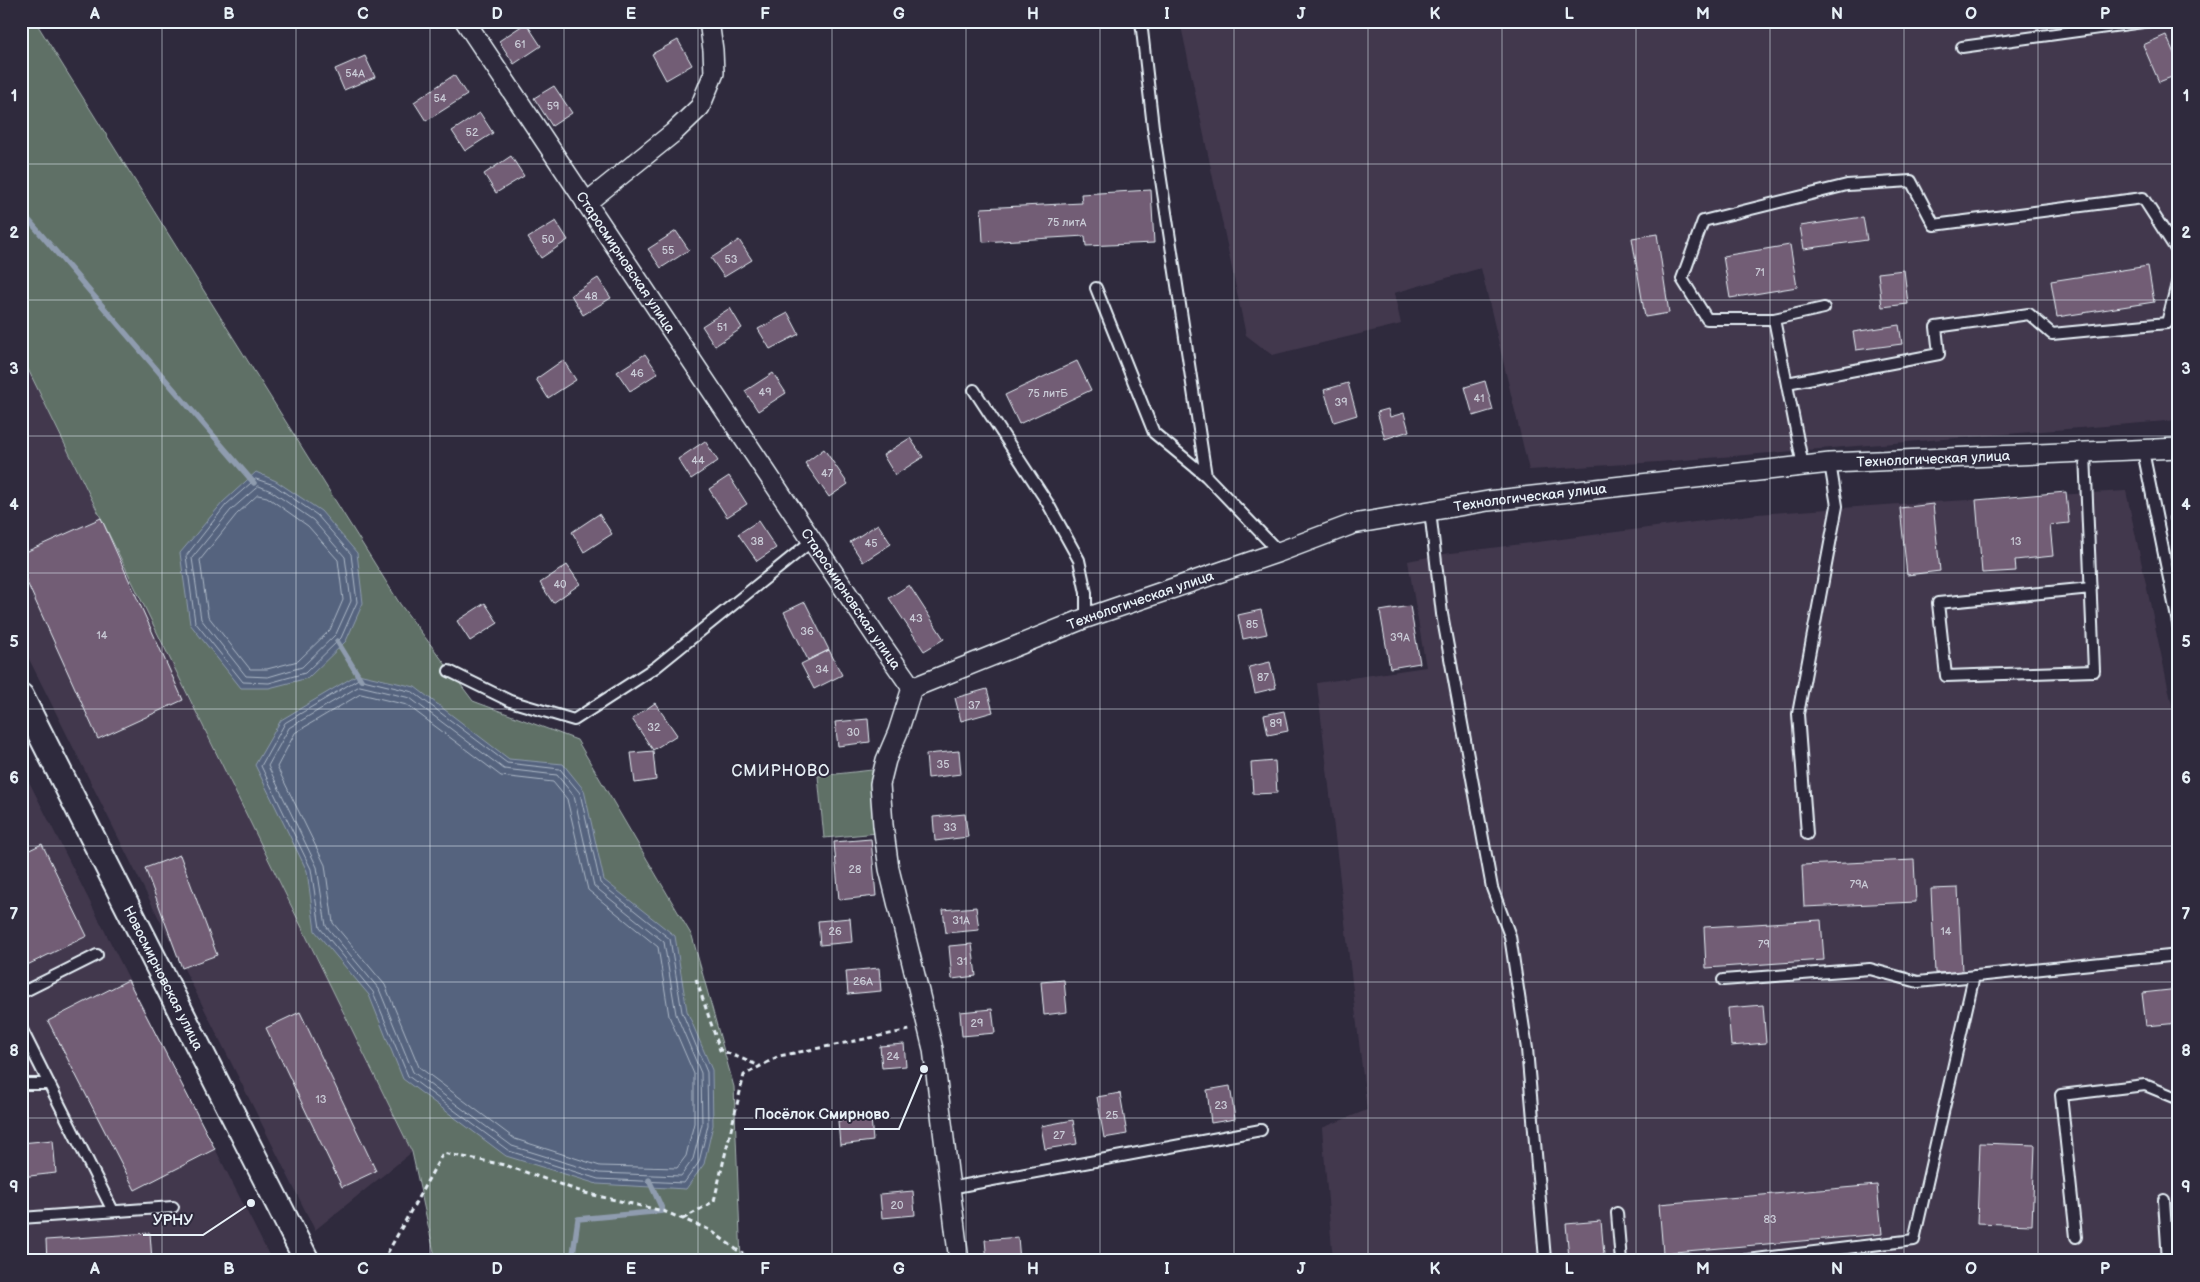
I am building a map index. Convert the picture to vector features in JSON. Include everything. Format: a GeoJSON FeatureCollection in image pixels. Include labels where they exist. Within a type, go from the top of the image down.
{"type":"FeatureCollection","features":[{"type":"Feature","properties":{"kind":"street","name":"Старосмирновская улица"},"geometry":{"type":"LineString","coordinates":[[465,21],[912,688]]}},
{"type":"Feature","properties":{"kind":"street"},"geometry":{"type":"LineString","coordinates":[[586,203],[673,134],[700,108],[714,73],[714,50],[709,21]]}},
{"type":"Feature","properties":{"kind":"street","name":"Технологическая улица"},"geometry":{"type":"LineString","coordinates":[[912,688],[1086,618],[1279,552],[1353,524],[1488,501],[1830,463],[2179,448]]}},
{"type":"Feature","properties":{"kind":"street"},"geometry":{"type":"LineString","coordinates":[[912,688],[898,732],[886,760],[880,784],[883,825],[889,869],[933,1050],[958,1260]]}},
{"type":"Feature","properties":{"kind":"street","name":"Новосмирновская улица"},"geometry":{"type":"LineString","coordinates":[[21,696],[307,1261]]}},
{"type":"Feature","properties":{"kind":"lane"},"geometry":{"type":"LineString","coordinates":[[1141,21],[1153,127],[1206,476]]}},
{"type":"Feature","properties":{"kind":"lane"},"geometry":{"type":"LineString","coordinates":[[1962,47],[2150,21]]}},
{"type":"Feature","properties":{"kind":"lane"},"geometry":{"type":"LineString","coordinates":[[1824,308],[1774,319],[1707,319],[1682,279],[1703,221],[1847,185],[1911,181],[1934,225],[2143,198],[2179,254]]}},
{"type":"Feature","properties":{"kind":"lane"},"geometry":{"type":"LineString","coordinates":[[1787,383],[1939,354],[1936,327],[2029,314],[2052,334],[2167,323],[2179,276]]}},
{"type":"Feature","properties":{"kind":"lane"},"geometry":{"type":"LineString","coordinates":[[1096,288],[1154,433],[1206,476],[1279,552]]}},
{"type":"Feature","properties":{"kind":"lane"},"geometry":{"type":"LineString","coordinates":[[1774,319],[1804,466]]}},
{"type":"Feature","properties":{"kind":"lane"},"geometry":{"type":"LineString","coordinates":[[974,390],[1047,502],[1079,560],[1086,593],[1086,618]]}},
{"type":"Feature","properties":{"kind":"lane"},"geometry":{"type":"LineString","coordinates":[[2143,451],[2179,628]]}},
{"type":"Feature","properties":{"kind":"lane"},"geometry":{"type":"LineString","coordinates":[[2085,453],[2091,588],[2094,671],[1946,676],[1938,603],[2091,588]]}},
{"type":"Feature","properties":{"kind":"lane"},"geometry":{"type":"LineString","coordinates":[[1807,834],[1798,714],[1837,506],[1830,463]]}},
{"type":"Feature","properties":{"kind":"lane"},"geometry":{"type":"LineString","coordinates":[[1430,511],[1442,614],[1492,888],[1510,936],[1526,1049],[1545,1259],[1543,1261]]}},
{"type":"Feature","properties":{"kind":"lane"},"geometry":{"type":"LineString","coordinates":[[450,671],[510,701],[574,720],[656,667],[812,540]]}},
{"type":"Feature","properties":{"kind":"lane"},"geometry":{"type":"LineString","coordinates":[[21,993],[97,955]]}},
{"type":"Feature","properties":{"kind":"lane"},"geometry":{"type":"LineString","coordinates":[[1722,980],[1870,969],[1918,982],[2179,955]]}},
{"type":"Feature","properties":{"kind":"lane"},"geometry":{"type":"LineString","coordinates":[[1739,1261],[1914,1240],[1974,976]]}},
{"type":"Feature","properties":{"kind":"lane"},"geometry":{"type":"LineString","coordinates":[[21,1028],[113,1211]]}},
{"type":"Feature","properties":{"kind":"lane"},"geometry":{"type":"LineString","coordinates":[[21,1084],[49,1084]]}},
{"type":"Feature","properties":{"kind":"lane"},"geometry":{"type":"LineString","coordinates":[[2076,1237],[2061,1095],[2145,1085],[2179,1100]]}},
{"type":"Feature","properties":{"kind":"lane"},"geometry":{"type":"LineString","coordinates":[[950,1188],[1261,1130]]}},
{"type":"Feature","properties":{"kind":"lane"},"geometry":{"type":"LineString","coordinates":[[2164,1200],[2168,1261]]}},
{"type":"Feature","properties":{"kind":"lane"},"geometry":{"type":"LineString","coordinates":[[21,1218],[173,1207]]}},
{"type":"Feature","properties":{"kind":"lane"},"geometry":{"type":"LineString","coordinates":[[1617,1213],[1621,1261]]}},
{"type":"Feature","properties":{"kind":"path"},"geometry":{"type":"LineString","coordinates":[[696,979],[720,1050],[760,1066]]}},
{"type":"Feature","properties":{"kind":"path"},"geometry":{"type":"LineString","coordinates":[[683,1219],[714,1201],[725,1148],[744,1075],[779,1056],[928,1026]]}},
{"type":"Feature","properties":{"kind":"path"},"geometry":{"type":"LineString","coordinates":[[383,1261],[443,1153],[505,1165],[585,1193],[663,1211],[710,1230],[748,1258],[958,1260]]}},
{"type":"Feature","properties":{"kind":"shaded area"},"geometry":{"type":"Polygon","coordinates":[[[1180,21],[2178,21],[2179,420],[1658,462],[1529,470],[1481,268],[1394,293],[1401,324],[1272,355],[1246,335],[1180,21]]]}},
{"type":"Feature","properties":{"kind":"shaded area"},"geometry":{"type":"Polygon","coordinates":[[[21,355],[412,1152],[315,1230],[21,643],[21,355]]]}},
{"type":"Feature","properties":{"kind":"shaded area"},"geometry":{"type":"Polygon","coordinates":[[[2126,491],[2179,738],[2179,1261],[1333,1261],[1322,1128],[1367,1110],[1317,683],[1426,667],[1408,561],[1444,554],[1758,514],[2126,491]]]}},
{"type":"Feature","properties":{"kind":"shaded area"},"geometry":{"type":"Polygon","coordinates":[[[21,766],[272,1261],[21,1261],[21,766]]]}},
{"type":"Feature","properties":{"kind":"green space"},"geometry":{"type":"Polygon","coordinates":[[[21,21],[35,21],[400,604],[473,701],[577,740],[692,936],[734,1087],[741,1261],[436,1261],[412,1152],[21,355],[21,21]]]}},
{"type":"Feature","properties":{"kind":"green space"},"geometry":{"type":"Polygon","coordinates":[[[872,770],[878,833],[824,838],[818,776],[872,770]]]}},
{"type":"Feature","properties":{"kind":"water"},"geometry":{"type":"Polygon","coordinates":[[[256,472],[276,481],[321,511],[357,553],[363,603],[346,641],[308,678],[269,688],[241,688],[190,624],[180,553],[223,502],[256,472]]]}},
{"type":"Feature","properties":{"kind":"water"},"geometry":{"type":"Polygon","coordinates":[[[358,674],[415,687],[509,759],[563,764],[584,790],[604,880],[675,936],[687,1011],[712,1070],[713,1125],[704,1164],[686,1189],[597,1184],[506,1156],[403,1079],[369,995],[315,931],[307,871],[255,765],[281,720],[358,674]]]}},
{"type":"Feature","properties":{"kind":"building"},"geometry":{"type":"Polygon","coordinates":[[[526,23],[541,46],[514,64],[499,41],[526,23]]]}},
{"type":"Feature","properties":{"kind":"building"},"geometry":{"type":"Polygon","coordinates":[[[2166,35],[2179,65],[2179,74],[2159,82],[2143,45],[2166,35]]]}},
{"type":"Feature","properties":{"kind":"building"},"geometry":{"type":"Polygon","coordinates":[[[678,40],[692,65],[666,80],[652,54],[678,40]]]}},
{"type":"Feature","properties":{"kind":"building"},"geometry":{"type":"Polygon","coordinates":[[[365,56],[375,77],[344,90],[335,69],[365,56]]]}},
{"type":"Feature","properties":{"kind":"building"},"geometry":{"type":"Polygon","coordinates":[[[454,75],[467,95],[426,121],[414,102],[454,75]]]}},
{"type":"Feature","properties":{"kind":"building"},"geometry":{"type":"Polygon","coordinates":[[[554,86],[572,113],[552,126],[534,98],[554,86]]]}},
{"type":"Feature","properties":{"kind":"building"},"geometry":{"type":"Polygon","coordinates":[[[480,113],[493,133],[465,151],[452,131],[480,113]]]}},
{"type":"Feature","properties":{"kind":"building"},"geometry":{"type":"Polygon","coordinates":[[[511,156],[524,176],[496,193],[484,174],[511,156]]]}},
{"type":"Feature","properties":{"kind":"building"},"geometry":{"type":"Polygon","coordinates":[[[1151,190],[1154,243],[1086,246],[1085,236],[983,242],[981,208],[1082,203],[1081,194],[1151,190]]]}},
{"type":"Feature","properties":{"kind":"building"},"geometry":{"type":"Polygon","coordinates":[[[1863,217],[1867,240],[1804,249],[1800,226],[1863,217]]]}},
{"type":"Feature","properties":{"kind":"building"},"geometry":{"type":"Polygon","coordinates":[[[556,221],[568,240],[541,258],[528,238],[556,221]]]}},
{"type":"Feature","properties":{"kind":"building"},"geometry":{"type":"Polygon","coordinates":[[[676,231],[689,250],[661,268],[648,249],[676,231]]]}},
{"type":"Feature","properties":{"kind":"building"},"geometry":{"type":"Polygon","coordinates":[[[1657,234],[1669,313],[1645,317],[1632,238],[1657,234]]]}},
{"type":"Feature","properties":{"kind":"building"},"geometry":{"type":"Polygon","coordinates":[[[739,240],[752,260],[724,277],[711,258],[739,240]]]}},
{"type":"Feature","properties":{"kind":"building"},"geometry":{"type":"Polygon","coordinates":[[[1790,245],[1797,287],[1730,298],[1723,256],[1790,245]]]}},
{"type":"Feature","properties":{"kind":"building"},"geometry":{"type":"Polygon","coordinates":[[[2148,266],[2154,302],[2057,317],[2051,281],[2148,266]]]}},
{"type":"Feature","properties":{"kind":"building"},"geometry":{"type":"Polygon","coordinates":[[[1904,270],[1908,304],[1882,307],[1878,273],[1904,270]]]}},
{"type":"Feature","properties":{"kind":"building"},"geometry":{"type":"Polygon","coordinates":[[[598,278],[611,298],[583,315],[571,295],[598,278]]]}},
{"type":"Feature","properties":{"kind":"building"},"geometry":{"type":"Polygon","coordinates":[[[730,308],[742,328],[715,346],[702,326],[730,308]]]}},
{"type":"Feature","properties":{"kind":"building"},"geometry":{"type":"Polygon","coordinates":[[[788,313],[799,334],[770,349],[758,329],[788,313]]]}},
{"type":"Feature","properties":{"kind":"building"},"geometry":{"type":"Polygon","coordinates":[[[1899,325],[1902,344],[1856,350],[1853,332],[1899,325]]]}},
{"type":"Feature","properties":{"kind":"building"},"geometry":{"type":"Polygon","coordinates":[[[645,354],[658,373],[630,391],[617,372],[645,354]]]}},
{"type":"Feature","properties":{"kind":"building"},"geometry":{"type":"Polygon","coordinates":[[[563,360],[576,380],[548,398],[536,379],[563,360]]]}},
{"type":"Feature","properties":{"kind":"building"},"geometry":{"type":"Polygon","coordinates":[[[1077,361],[1091,390],[1019,424],[1005,395],[1077,361]]]}},
{"type":"Feature","properties":{"kind":"building"},"geometry":{"type":"Polygon","coordinates":[[[773,373],[786,393],[758,411],[745,391],[773,373]]]}},
{"type":"Feature","properties":{"kind":"building"},"geometry":{"type":"Polygon","coordinates":[[[1485,381],[1493,410],[1473,416],[1465,387],[1485,381]]]}},
{"type":"Feature","properties":{"kind":"building"},"geometry":{"type":"Polygon","coordinates":[[[1348,383],[1357,415],[1334,422],[1324,390],[1348,383]]]}},
{"type":"Feature","properties":{"kind":"building"},"geometry":{"type":"Polygon","coordinates":[[[1388,409],[1390,417],[1404,413],[1409,431],[1385,439],[1377,412],[1388,409]]]}},
{"type":"Feature","properties":{"kind":"building"},"geometry":{"type":"Polygon","coordinates":[[[910,438],[923,457],[895,475],[883,455],[910,438]]]}},
{"type":"Feature","properties":{"kind":"building"},"geometry":{"type":"Polygon","coordinates":[[[705,441],[718,461],[691,479],[678,459],[705,441]]]}},
{"type":"Feature","properties":{"kind":"building"},"geometry":{"type":"Polygon","coordinates":[[[824,449],[848,484],[829,497],[805,463],[824,449]]]}},
{"type":"Feature","properties":{"kind":"building"},"geometry":{"type":"Polygon","coordinates":[[[729,476],[747,504],[727,517],[709,489],[729,476]]]}},
{"type":"Feature","properties":{"kind":"building"},"geometry":{"type":"Polygon","coordinates":[[[2066,492],[2069,523],[2050,525],[2053,556],[2015,560],[2016,571],[1982,573],[1976,500],[2066,492]]]}},
{"type":"Feature","properties":{"kind":"building"},"geometry":{"type":"Polygon","coordinates":[[[1933,504],[1940,571],[1907,575],[1900,508],[1933,504]]]}},
{"type":"Feature","properties":{"kind":"building"},"geometry":{"type":"Polygon","coordinates":[[[599,514],[612,534],[584,552],[572,532],[599,514]]]}},
{"type":"Feature","properties":{"kind":"building"},"geometry":{"type":"Polygon","coordinates":[[[101,518],[183,700],[98,739],[21,569],[21,554],[101,518]]]}},
{"type":"Feature","properties":{"kind":"building"},"geometry":{"type":"Polygon","coordinates":[[[758,521],[776,548],[757,561],[738,534],[758,521]]]}},
{"type":"Feature","properties":{"kind":"building"},"geometry":{"type":"Polygon","coordinates":[[[878,524],[891,544],[863,562],[850,542],[878,524]]]}},
{"type":"Feature","properties":{"kind":"building"},"geometry":{"type":"Polygon","coordinates":[[[2179,533],[2179,574],[2172,534],[2179,533]]]}},
{"type":"Feature","properties":{"kind":"building"},"geometry":{"type":"Polygon","coordinates":[[[567,565],[580,584],[553,603],[540,583],[567,565]]]}},
{"type":"Feature","properties":{"kind":"building"},"geometry":{"type":"Polygon","coordinates":[[[909,585],[944,639],[924,651],[889,598],[909,585]]]}},
{"type":"Feature","properties":{"kind":"building"},"geometry":{"type":"Polygon","coordinates":[[[805,602],[829,650],[808,660],[784,612],[805,602]]]}},
{"type":"Feature","properties":{"kind":"building"},"geometry":{"type":"Polygon","coordinates":[[[485,603],[498,623],[470,641],[457,621],[485,603]]]}},
{"type":"Feature","properties":{"kind":"building"},"geometry":{"type":"Polygon","coordinates":[[[1410,606],[1420,663],[1390,668],[1380,611],[1410,606]]]}},
{"type":"Feature","properties":{"kind":"building"},"geometry":{"type":"Polygon","coordinates":[[[1261,610],[1267,634],[1243,639],[1238,615],[1261,610]]]}},
{"type":"Feature","properties":{"kind":"building"},"geometry":{"type":"Polygon","coordinates":[[[829,650],[842,675],[814,689],[801,664],[829,650]]]}},
{"type":"Feature","properties":{"kind":"building"},"geometry":{"type":"Polygon","coordinates":[[[1270,662],[1276,688],[1255,693],[1249,667],[1270,662]]]}},
{"type":"Feature","properties":{"kind":"building"},"geometry":{"type":"Polygon","coordinates":[[[987,689],[993,712],[961,721],[955,698],[987,689]]]}},
{"type":"Feature","properties":{"kind":"building"},"geometry":{"type":"Polygon","coordinates":[[[655,703],[677,735],[653,750],[632,719],[655,703]]]}},
{"type":"Feature","properties":{"kind":"building"},"geometry":{"type":"Polygon","coordinates":[[[1284,711],[1288,731],[1268,735],[1264,715],[1284,711]]]}},
{"type":"Feature","properties":{"kind":"building"},"geometry":{"type":"Polygon","coordinates":[[[868,719],[870,742],[838,746],[835,722],[868,719]]]}},
{"type":"Feature","properties":{"kind":"building"},"geometry":{"type":"Polygon","coordinates":[[[653,751],[656,780],[635,783],[631,753],[653,751]]]}},
{"type":"Feature","properties":{"kind":"building"},"geometry":{"type":"Polygon","coordinates":[[[959,751],[961,774],[928,778],[926,754],[959,751]]]}},
{"type":"Feature","properties":{"kind":"building"},"geometry":{"type":"Polygon","coordinates":[[[1275,761],[1277,793],[1253,794],[1251,763],[1275,761]]]}},
{"type":"Feature","properties":{"kind":"building"},"geometry":{"type":"Polygon","coordinates":[[[965,814],[968,837],[935,841],[933,817],[965,814]]]}},
{"type":"Feature","properties":{"kind":"building"},"geometry":{"type":"Polygon","coordinates":[[[871,839],[876,896],[839,900],[834,842],[871,839]]]}},
{"type":"Feature","properties":{"kind":"building"},"geometry":{"type":"Polygon","coordinates":[[[42,844],[87,936],[21,968],[21,854],[42,844]]]}},
{"type":"Feature","properties":{"kind":"building"},"geometry":{"type":"Polygon","coordinates":[[[180,855],[217,955],[182,968],[145,868],[180,855]]]}},
{"type":"Feature","properties":{"kind":"building"},"geometry":{"type":"Polygon","coordinates":[[[1914,860],[1916,902],[1804,907],[1802,865],[1914,860]]]}},
{"type":"Feature","properties":{"kind":"building"},"geometry":{"type":"Polygon","coordinates":[[[1958,888],[1962,972],[1935,973],[1931,889],[1958,888]]]}},
{"type":"Feature","properties":{"kind":"building"},"geometry":{"type":"Polygon","coordinates":[[[976,907],[979,930],[946,933],[943,910],[976,907]]]}},
{"type":"Feature","properties":{"kind":"building"},"geometry":{"type":"Polygon","coordinates":[[[850,918],[852,942],[820,945],[818,921],[850,918]]]}},
{"type":"Feature","properties":{"kind":"building"},"geometry":{"type":"Polygon","coordinates":[[[1821,920],[1824,960],[1706,968],[1704,927],[1821,920]]]}},
{"type":"Feature","properties":{"kind":"building"},"geometry":{"type":"Polygon","coordinates":[[[972,944],[976,976],[952,979],[949,946],[972,944]]]}},
{"type":"Feature","properties":{"kind":"building"},"geometry":{"type":"Polygon","coordinates":[[[879,968],[881,991],[848,994],[846,971],[879,968]]]}},
{"type":"Feature","properties":{"kind":"building"},"geometry":{"type":"Polygon","coordinates":[[[128,980],[215,1149],[135,1190],[48,1021],[128,980]]]}},
{"type":"Feature","properties":{"kind":"building"},"geometry":{"type":"Polygon","coordinates":[[[1064,980],[1067,1012],[1044,1015],[1041,982],[1064,980]]]}},
{"type":"Feature","properties":{"kind":"building"},"geometry":{"type":"Polygon","coordinates":[[[2179,989],[2179,1023],[2146,1026],[2142,993],[2179,989]]]}},
{"type":"Feature","properties":{"kind":"building"},"geometry":{"type":"Polygon","coordinates":[[[1763,1005],[1766,1043],[1731,1046],[1728,1008],[1763,1005]]]}},
{"type":"Feature","properties":{"kind":"building"},"geometry":{"type":"Polygon","coordinates":[[[992,1009],[995,1033],[962,1036],[960,1012],[992,1009]]]}},
{"type":"Feature","properties":{"kind":"building"},"geometry":{"type":"Polygon","coordinates":[[[300,1012],[376,1171],[342,1187],[266,1028],[300,1012]]]}},
{"type":"Feature","properties":{"kind":"building"},"geometry":{"type":"Polygon","coordinates":[[[904,1044],[906,1066],[882,1068],[880,1046],[904,1044]]]}},
{"type":"Feature","properties":{"kind":"building"},"geometry":{"type":"Polygon","coordinates":[[[1230,1086],[1235,1119],[1211,1123],[1207,1090],[1230,1086]]]}},
{"type":"Feature","properties":{"kind":"building"},"geometry":{"type":"Polygon","coordinates":[[[1120,1093],[1127,1134],[1104,1138],[1097,1097],[1120,1093]]]}},
{"type":"Feature","properties":{"kind":"building"},"geometry":{"type":"Polygon","coordinates":[[[871,1118],[873,1141],[840,1145],[838,1121],[871,1118]]]}},
{"type":"Feature","properties":{"kind":"building"},"geometry":{"type":"Polygon","coordinates":[[[1073,1120],[1077,1144],[1045,1149],[1041,1126],[1073,1120]]]}},
{"type":"Feature","properties":{"kind":"building"},"geometry":{"type":"Polygon","coordinates":[[[53,1140],[56,1173],[21,1177],[21,1143],[53,1140]]]}},
{"type":"Feature","properties":{"kind":"building"},"geometry":{"type":"Polygon","coordinates":[[[1980,1143],[2035,1145],[2032,1225],[1977,1223],[1980,1143]]]}},
{"type":"Feature","properties":{"kind":"building"},"geometry":{"type":"Polygon","coordinates":[[[1877,1185],[1882,1234],[1663,1253],[1659,1204],[1877,1185]]]}},
{"type":"Feature","properties":{"kind":"building"},"geometry":{"type":"Polygon","coordinates":[[[2174,1188],[2179,1188],[2179,1242],[2174,1188]]]}},
{"type":"Feature","properties":{"kind":"building"},"geometry":{"type":"Polygon","coordinates":[[[913,1191],[915,1215],[882,1218],[880,1194],[913,1191]]]}},
{"type":"Feature","properties":{"kind":"building"},"geometry":{"type":"Polygon","coordinates":[[[1601,1221],[1604,1255],[1569,1258],[1566,1224],[1601,1221]]]}},
{"type":"Feature","properties":{"kind":"building"},"geometry":{"type":"Polygon","coordinates":[[[150,1233],[152,1261],[47,1261],[46,1240],[150,1233]]]}},
{"type":"Feature","properties":{"kind":"building"},"geometry":{"type":"Polygon","coordinates":[[[1018,1237],[1020,1261],[987,1261],[985,1240],[1018,1237]]]}},
{"type":"Feature","properties":{"kind":"waterway"},"geometry":{"type":"LineString","coordinates":[[21,211],[254,483]]}},
{"type":"Feature","properties":{"kind":"waterway"},"geometry":{"type":"LineString","coordinates":[[337,641],[361,680]]}},
{"type":"Feature","properties":{"kind":"waterway"},"geometry":{"type":"LineString","coordinates":[[572,1261],[578,1219],[663,1211],[649,1180]]}},
{"type":"Feature","properties":{"kind":"place","name":"Посёлок Смирново"},"geometry":{"type":"Point","coordinates":[924,1069]}},
{"type":"Feature","properties":{"kind":"place","name":"УРНУ"},"geometry":{"type":"Point","coordinates":[251,1203]}},
{"type":"Feature","properties":{"kind":"district","name":"СМИРНОВО"},"geometry":{"type":"Point","coordinates":[781,771]}}]}
